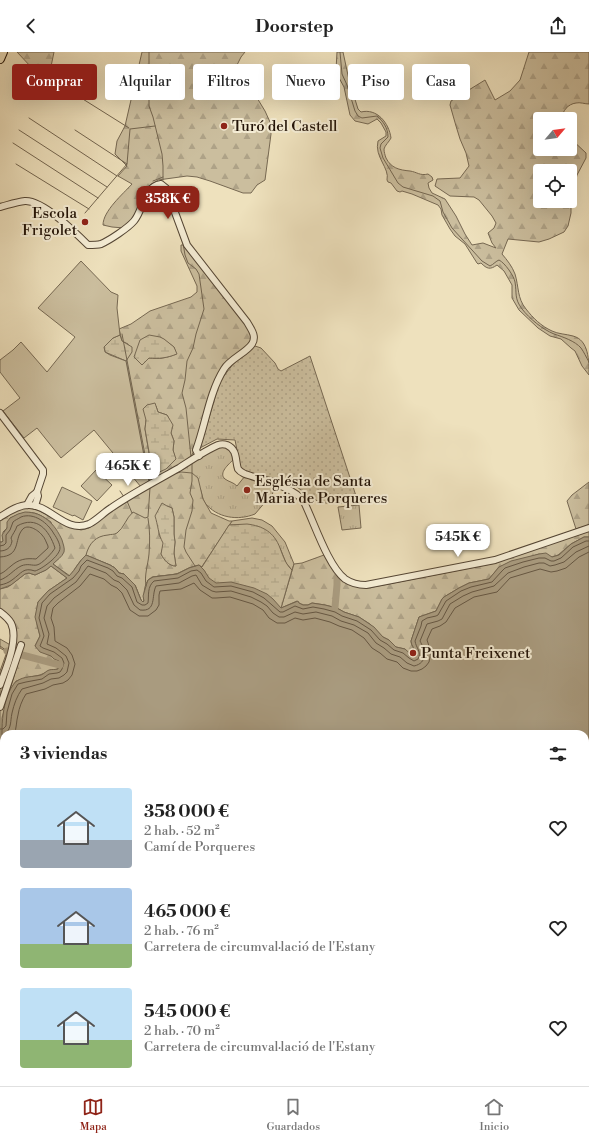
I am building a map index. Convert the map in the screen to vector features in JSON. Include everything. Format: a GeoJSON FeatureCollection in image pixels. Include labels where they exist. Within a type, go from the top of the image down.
{"type":"FeatureCollection","features":[{"type":"Feature","properties":{"kind":"main road"},"geometry":{"type":"LineString","coordinates":[[0,59],[3,52]]}},
{"type":"Feature","properties":{"kind":"street"},"geometry":{"type":"LineString","coordinates":[[0,207],[25,201],[33,202],[56,216],[88,245],[95,245],[101,244],[127,229],[135,220],[145,197],[153,186],[161,184],[166,188],[187,245],[247,322],[254,334],[252,345],[226,367],[217,381],[196,450],[199,456]]}},
{"type":"Feature","properties":{"kind":"street"},"geometry":{"type":"LineString","coordinates":[[0,413],[43,470],[35,506]]}},
{"type":"Feature","properties":{"kind":"street"},"geometry":{"type":"LineString","coordinates":[[0,517],[19,506],[35,506],[65,522],[79,527],[92,522],[113,506],[222,444],[228,446],[234,451],[238,468],[241,472],[287,488],[300,496],[336,569],[346,579],[360,585],[495,560],[589,528]]}},
{"type":"Feature","properties":{"kind":"street"},"geometry":{"type":"LineString","coordinates":[[27,505],[32,496],[37,492]]}},
{"type":"Feature","properties":{"kind":"street"},"geometry":{"type":"LineString","coordinates":[[0,612],[12,625],[14,635],[0,684]]}},
{"type":"Feature","properties":{"kind":"street"},"geometry":{"type":"LineString","coordinates":[[0,707],[20,647]]}},
{"type":"Feature","properties":{"kind":"green space"},"geometry":{"type":"Polygon","coordinates":[[[17,52],[54,52],[52,64],[28,64],[17,52]]]}},
{"type":"Feature","properties":{"kind":"green space"},"geometry":{"type":"Polygon","coordinates":[[[142,52],[245,52],[238,64],[193,64],[193,100],[258,100],[270,122],[271,134],[265,180],[257,185],[251,193],[243,193],[197,177],[187,176],[158,180],[149,186],[134,218],[124,228],[103,225],[106,214],[132,184],[118,176],[127,166],[115,154],[117,141],[125,126],[131,100],[185,100],[185,64],[139,64],[142,52]]]}},
{"type":"Feature","properties":{"kind":"green space"},"geometry":{"type":"Polygon","coordinates":[[[337,52],[343,52],[348,75],[348,100],[355,100],[358,109],[361,112],[372,112],[381,118],[388,127],[391,138],[384,150],[386,158],[390,164],[399,169],[428,174],[432,177],[433,180],[428,183],[429,188],[432,193],[445,199],[472,245],[483,243],[496,248],[488,233],[494,228],[496,223],[479,200],[474,197],[450,196],[435,186],[437,179],[460,178],[469,166],[450,105],[451,101],[470,100],[470,89],[485,80],[495,100],[510,91],[520,80],[529,52],[589,52],[589,104],[573,104],[568,106],[564,112],[533,112],[533,156],[577,156],[577,145],[586,153],[586,158],[577,175],[577,164],[533,164],[533,208],[571,208],[568,226],[564,232],[539,242],[508,239],[502,254],[514,271],[521,301],[531,316],[548,329],[557,333],[578,338],[585,346],[589,364],[589,375],[582,366],[575,351],[561,339],[550,336],[538,328],[519,310],[512,298],[512,285],[504,271],[497,265],[489,268],[485,267],[481,263],[477,263],[465,244],[455,236],[450,229],[438,205],[412,194],[397,191],[391,183],[388,182],[386,171],[377,147],[378,141],[386,136],[386,132],[377,119],[368,124],[355,121],[350,115],[344,87],[340,80],[340,64],[336,64],[337,52]]]}},
{"type":"Feature","properties":{"kind":"green space"},"geometry":{"type":"Polygon","coordinates":[[[181,245],[185,245],[252,334],[250,344],[224,366],[194,451],[190,458],[149,482],[126,361],[131,352],[128,344],[122,341],[119,329],[131,324],[150,311],[191,297],[197,292],[197,286],[181,251],[181,245]],[[160,337],[149,358],[163,358],[176,354],[174,347],[160,337]],[[156,406],[146,420],[145,429],[151,465],[175,459],[173,450],[174,441],[169,419],[167,415],[158,412],[156,406]]]}},
{"type":"Feature","properties":{"kind":"green space"},"geometry":{"type":"Polygon","coordinates":[[[81,261],[111,292],[118,295],[117,308],[120,335],[113,338],[104,347],[105,352],[126,361],[149,482],[141,487],[94,430],[61,458],[37,428],[24,438],[3,411],[20,398],[0,372],[0,360],[21,342],[47,372],[75,337],[38,308],[81,261]]]}},
{"type":"Feature","properties":{"kind":"green space"},"geometry":{"type":"Polygon","coordinates":[[[120,335],[122,341],[132,347],[132,352],[126,361],[105,352],[104,347],[113,338],[120,335]]]}},
{"type":"Feature","properties":{"kind":"green space"},"geometry":{"type":"Polygon","coordinates":[[[149,335],[164,339],[174,347],[177,354],[163,358],[149,358],[142,365],[134,357],[140,340],[149,335]]]}},
{"type":"Feature","properties":{"kind":"green space"},"geometry":{"type":"Polygon","coordinates":[[[255,346],[261,348],[281,371],[310,356],[358,502],[321,502],[289,483],[241,470],[235,440],[217,439],[200,448],[220,381],[234,363],[255,346]]]}},
{"type":"Feature","properties":{"kind":"green space"},"geometry":{"type":"Polygon","coordinates":[[[155,403],[158,412],[167,415],[173,425],[171,433],[174,441],[173,450],[176,459],[166,469],[153,475],[145,429],[146,420],[143,409],[147,405],[155,403]]]}},
{"type":"Feature","properties":{"kind":"green space"},"geometry":{"type":"Polygon","coordinates":[[[225,447],[233,455],[233,460],[223,471],[223,477],[225,479],[237,486],[245,476],[272,487],[273,493],[255,514],[235,518],[215,512],[203,500],[200,488],[173,474],[217,448],[225,447]]]}},
{"type":"Feature","properties":{"kind":"green space"},"geometry":{"type":"Polygon","coordinates":[[[96,470],[112,485],[97,501],[81,486],[96,470]]]}},
{"type":"Feature","properties":{"kind":"green space"},"geometry":{"type":"Polygon","coordinates":[[[181,472],[192,473],[198,478],[203,499],[211,513],[232,521],[201,568],[197,566],[177,574],[152,577],[148,580],[143,602],[135,585],[124,574],[119,573],[110,565],[86,555],[79,562],[70,576],[53,564],[60,557],[51,522],[36,513],[31,512],[10,518],[7,528],[3,532],[3,541],[0,542],[0,519],[18,510],[26,508],[36,509],[70,527],[81,530],[89,528],[111,510],[173,474],[181,472]],[[167,506],[159,528],[159,535],[164,543],[161,554],[162,556],[169,564],[176,566],[174,553],[174,517],[172,508],[167,506]]]}},
{"type":"Feature","properties":{"kind":"green space"},"geometry":{"type":"Polygon","coordinates":[[[589,482],[589,525],[576,529],[567,501],[572,495],[589,482]]]}},
{"type":"Feature","properties":{"kind":"green space"},"geometry":{"type":"Polygon","coordinates":[[[62,487],[92,501],[83,520],[53,507],[62,487]]]}},
{"type":"Feature","properties":{"kind":"green space"},"geometry":{"type":"Polygon","coordinates":[[[162,503],[172,508],[174,517],[174,553],[176,566],[167,562],[161,554],[163,543],[155,516],[162,503]]]}},
{"type":"Feature","properties":{"kind":"green space"},"geometry":{"type":"Polygon","coordinates":[[[359,505],[361,528],[342,530],[338,507],[359,505]]]}},
{"type":"Feature","properties":{"kind":"green space"},"geometry":{"type":"Polygon","coordinates":[[[252,518],[262,520],[272,526],[285,542],[294,564],[292,570],[286,563],[280,548],[236,525],[229,525],[232,521],[252,518]]]}},
{"type":"Feature","properties":{"kind":"green space"},"geometry":{"type":"Polygon","coordinates":[[[247,524],[263,528],[275,538],[286,563],[292,570],[281,608],[144,605],[87,556],[110,565],[119,573],[124,574],[135,585],[143,602],[144,591],[149,579],[179,573],[199,565],[202,567],[229,525],[247,524]]]}},
{"type":"Feature","properties":{"kind":"green space"},"geometry":{"type":"Polygon","coordinates":[[[589,530],[589,537],[584,537],[571,544],[558,555],[552,557],[539,554],[499,567],[489,579],[469,583],[444,597],[436,611],[419,617],[411,641],[415,652],[415,657],[405,649],[396,647],[370,624],[359,617],[337,608],[312,603],[303,605],[297,601],[281,608],[294,564],[302,563],[324,555],[336,571],[348,583],[360,587],[373,587],[496,563],[589,530]]]}},
{"type":"Feature","properties":{"kind":"green space"},"geometry":{"type":"Polygon","coordinates":[[[51,566],[67,578],[48,591],[38,602],[37,624],[40,636],[35,646],[52,656],[60,663],[58,669],[16,681],[9,693],[20,656],[8,649],[7,652],[0,648],[0,639],[14,647],[16,638],[0,609],[0,589],[8,587],[25,574],[29,573],[35,575],[51,566]]]}},
{"type":"Feature","properties":{"kind":"green space"},"geometry":{"type":"Polygon","coordinates":[[[8,649],[20,656],[2,718],[2,730],[0,730],[0,671],[8,649]]]}},
{"type":"Feature","properties":{"kind":"water"},"geometry":{"type":"Polygon","coordinates":[[[25,512],[37,514],[52,524],[62,540],[64,548],[62,555],[53,564],[69,576],[86,555],[110,565],[119,573],[124,574],[135,585],[143,602],[143,596],[148,580],[153,577],[177,574],[199,565],[209,578],[216,583],[231,582],[254,588],[267,594],[281,608],[298,601],[303,605],[312,603],[337,608],[359,617],[374,627],[383,637],[389,640],[396,647],[405,649],[414,657],[416,653],[411,641],[419,617],[436,611],[444,597],[469,583],[489,579],[499,567],[511,561],[546,553],[552,557],[559,555],[571,544],[584,537],[589,537],[589,730],[2,730],[3,714],[7,696],[15,682],[26,677],[41,675],[49,670],[58,669],[60,665],[59,661],[40,652],[35,646],[40,636],[35,617],[38,602],[48,591],[67,578],[51,566],[35,575],[29,573],[25,574],[11,585],[0,589],[0,542],[3,541],[2,535],[7,528],[7,522],[10,518],[25,512]]]}},
{"type":"Feature","properties":{"kind":"waterway"},"geometry":{"type":"LineString","coordinates":[[149,52],[149,106],[162,154],[163,180]]}},
{"type":"Feature","properties":{"kind":"waterway"},"geometry":{"type":"LineString","coordinates":[[340,52],[342,74],[358,116],[362,118],[377,116],[386,128],[388,137],[381,144],[380,148],[383,158],[398,183],[403,187],[433,196],[440,201],[443,212],[452,228],[482,261],[490,266],[499,260],[509,270],[515,282],[518,302],[525,313],[545,329],[576,343],[589,362]]}},
{"type":"Feature","properties":{"kind":"waterway"},"geometry":{"type":"LineString","coordinates":[[84,100],[129,128]]}},
{"type":"Feature","properties":{"kind":"waterway"},"geometry":{"type":"LineString","coordinates":[[29,118],[117,176]]}},
{"type":"Feature","properties":{"kind":"waterway"},"geometry":{"type":"LineString","coordinates":[[85,213],[127,164],[130,129],[155,126]]}},
{"type":"Feature","properties":{"kind":"waterway"},"geometry":{"type":"LineString","coordinates":[[19,130],[107,187]]}},
{"type":"Feature","properties":{"kind":"waterway"},"geometry":{"type":"LineString","coordinates":[[75,130],[127,164]]}},
{"type":"Feature","properties":{"kind":"waterway"},"geometry":{"type":"LineString","coordinates":[[13,143],[98,198]]}},
{"type":"Feature","properties":{"kind":"waterway"},"geometry":{"type":"LineString","coordinates":[[16,164],[89,209]]}},
{"type":"Feature","properties":{"kind":"waterway"},"geometry":{"type":"LineString","coordinates":[[153,181],[163,177]]}},
{"type":"Feature","properties":{"kind":"waterway"},"geometry":{"type":"LineString","coordinates":[[180,235],[188,263],[196,269],[199,274],[204,309],[193,348],[187,361],[182,393],[186,408],[191,457]]}},
{"type":"Feature","properties":{"kind":"waterway"},"geometry":{"type":"LineString","coordinates":[[122,334],[150,481]]}},
{"type":"Feature","properties":{"kind":"waterway"},"geometry":{"type":"LineString","coordinates":[[192,464],[190,493],[193,500],[192,511],[186,530],[184,547],[195,566]]}},
{"type":"Feature","properties":{"kind":"waterway"},"geometry":{"type":"LineString","coordinates":[[86,555],[89,547],[94,541],[100,537],[117,533],[133,512],[145,518],[148,517],[150,488]]}},
{"type":"Feature","properties":{"kind":"waterway"},"geometry":{"type":"LineString","coordinates":[[120,491],[124,497]]}},
{"type":"Feature","properties":{"kind":"waterway"},"geometry":{"type":"LineString","coordinates":[[127,501],[132,513]]}},
{"type":"Feature","properties":{"kind":"waterway"},"geometry":{"type":"LineString","coordinates":[[146,586],[150,545],[148,518]]}},
{"type":"Feature","properties":{"kind":"waterway"},"geometry":{"type":"LineString","coordinates":[[335,607],[337,578]]}},
{"type":"Feature","properties":{"kind":"waterway"},"geometry":{"type":"LineString","coordinates":[[0,646],[7,651]]}},
{"type":"Feature","properties":{"kind":"waterway"},"geometry":{"type":"LineString","coordinates":[[7,651],[60,665]]}},
{"type":"Feature","properties":{"kind":"place","name":"Turó del Castell"},"geometry":{"type":"Point","coordinates":[224,126]}},
{"type":"Feature","properties":{"kind":"place","name":"Escola Frigolet"},"geometry":{"type":"Point","coordinates":[85,222]}},
{"type":"Feature","properties":{"kind":"place","name":"Església de Santa Maria de Porqueres"},"geometry":{"type":"Point","coordinates":[247,490]}},
{"type":"Feature","properties":{"kind":"place","name":"Punta Freixenet"},"geometry":{"type":"Point","coordinates":[413,653]}}]}
